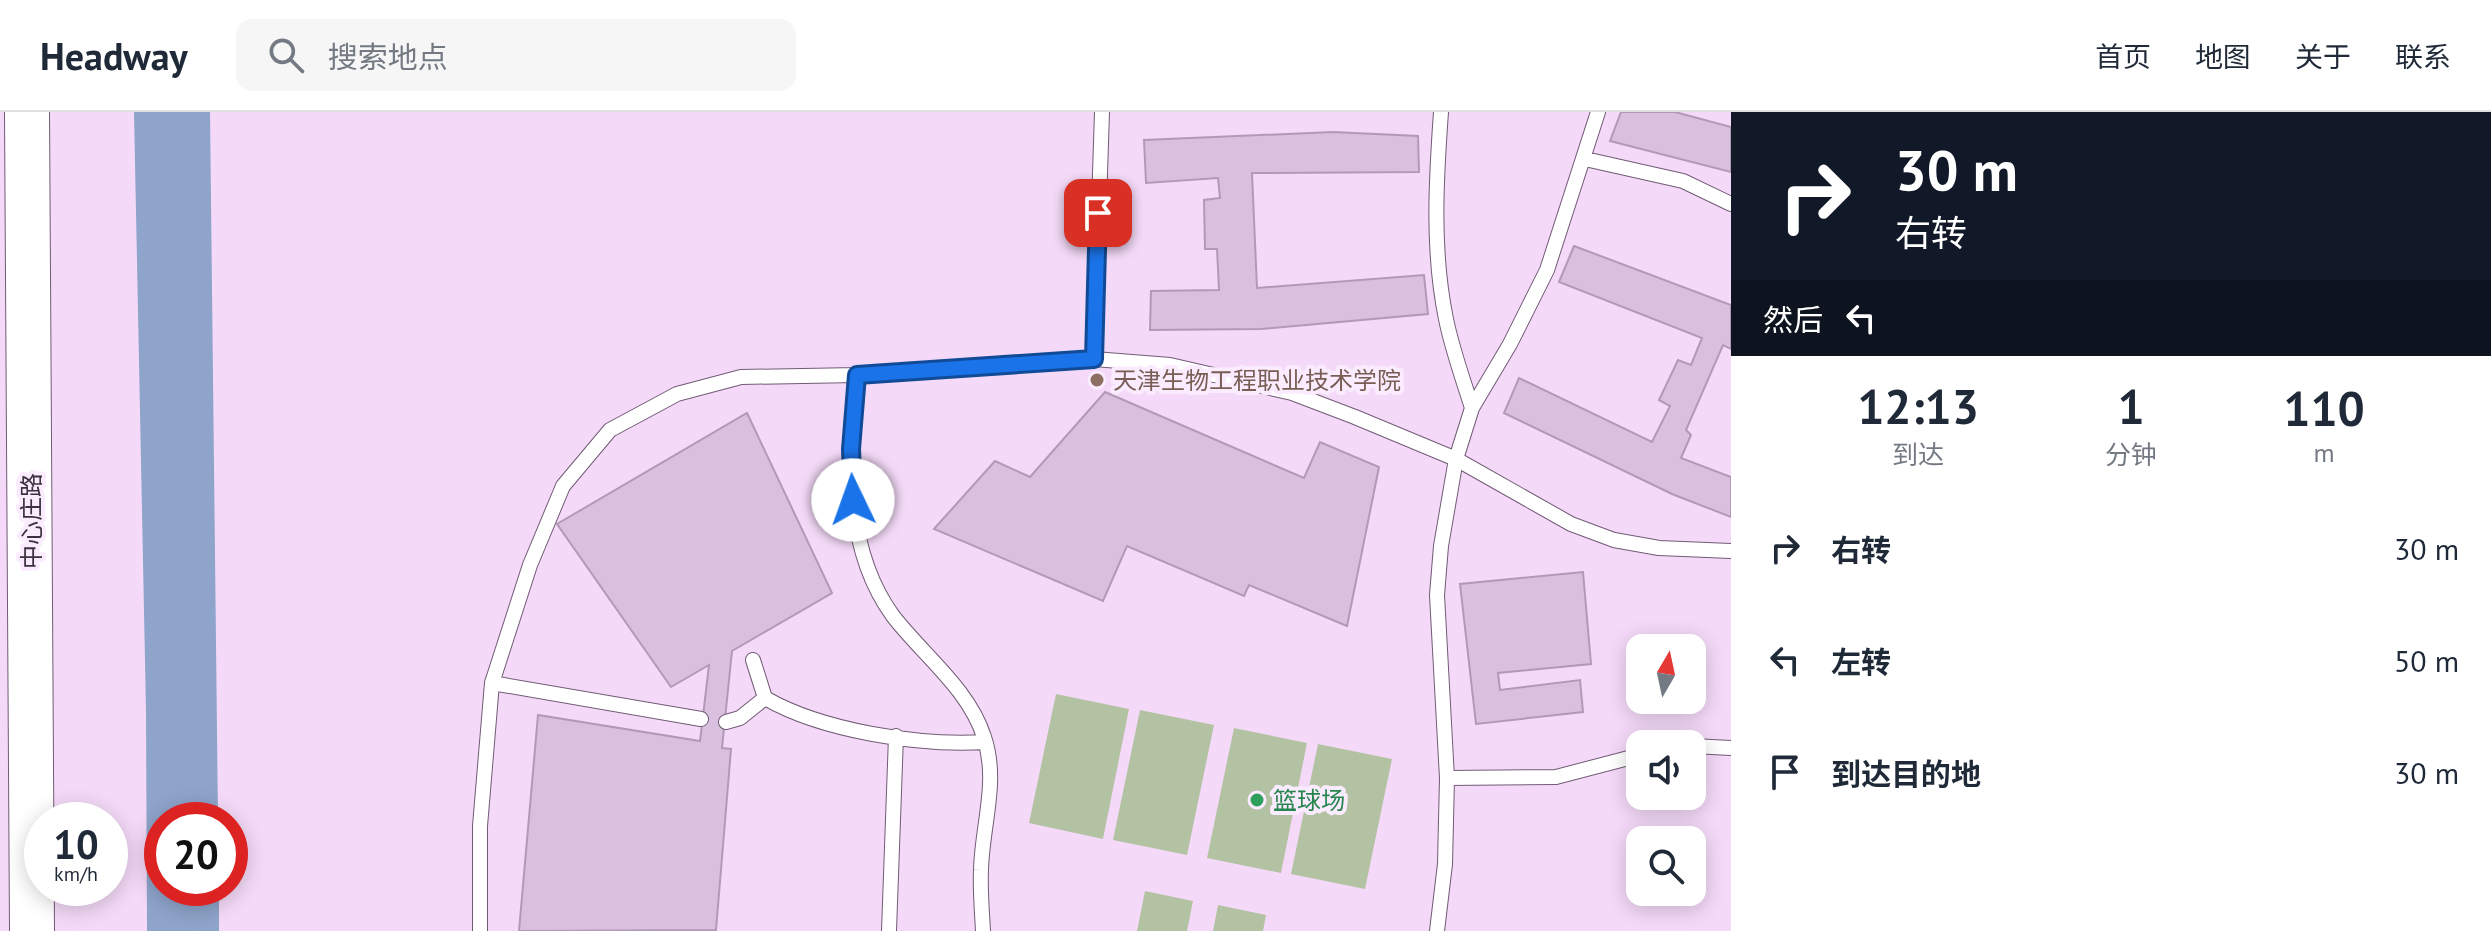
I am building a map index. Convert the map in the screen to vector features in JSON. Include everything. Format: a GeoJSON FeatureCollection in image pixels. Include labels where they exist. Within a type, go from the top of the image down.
{"type":"FeatureCollection","features":[{"type":"Feature","properties":{"kind":"main road","name":"中心庄路"},"geometry":{"type":"LineString","coordinates":[[27,112],[32,931]]}},
{"type":"Feature","properties":{"kind":"lane"},"geometry":{"type":"LineString","coordinates":[[1094,359],[1102,112]]}},
{"type":"Feature","properties":{"kind":"lane"},"geometry":{"type":"LineString","coordinates":[[1441,112],[1437,214],[1439,275],[1446,322],[1472,408]]}},
{"type":"Feature","properties":{"kind":"lane"},"geometry":{"type":"LineString","coordinates":[[1437,931],[1445,864],[1447,778],[1437,595],[1441,546],[1456,459],[1472,408],[1510,344],[1547,270],[1598,112]]}},
{"type":"Feature","properties":{"kind":"lane"},"geometry":{"type":"LineString","coordinates":[[1585,159],[1683,181],[1731,204]]}},
{"type":"Feature","properties":{"kind":"lane"},"geometry":{"type":"LineString","coordinates":[[480,931],[480,826],[492,683],[530,565],[563,486],[610,430],[677,394],[741,377],[857,375],[1094,359],[1170,365],[1292,393],[1456,459],[1571,524],[1614,540],[1659,548],[1731,551]]}},
{"type":"Feature","properties":{"kind":"lane"},"geometry":{"type":"LineString","coordinates":[[857,375],[851,449],[853,500],[862,556],[892,615],[963,697],[985,742],[991,777],[981,869],[983,931]]}},
{"type":"Feature","properties":{"kind":"lane"},"geometry":{"type":"LineString","coordinates":[[753,660],[765,698],[788,711],[824,722],[896,736],[950,744],[985,742]]}},
{"type":"Feature","properties":{"kind":"lane"},"geometry":{"type":"LineString","coordinates":[[492,683],[701,719]]}},
{"type":"Feature","properties":{"kind":"lane"},"geometry":{"type":"LineString","coordinates":[[726,722],[740,718],[765,698]]}},
{"type":"Feature","properties":{"kind":"lane"},"geometry":{"type":"LineString","coordinates":[[889,931],[896,736]]}},
{"type":"Feature","properties":{"kind":"lane"},"geometry":{"type":"LineString","coordinates":[[1706,747],[1731,748]]}},
{"type":"Feature","properties":{"kind":"lane"},"geometry":{"type":"LineString","coordinates":[[1447,778],[1556,777],[1626,759]]}},
{"type":"Feature","properties":{"kind":"green space"},"geometry":{"type":"Polygon","coordinates":[[[1056,694],[1129,709],[1103,839],[1029,823],[1056,694]]]}},
{"type":"Feature","properties":{"kind":"green space","name":"篮球场"},"geometry":{"type":"Polygon","coordinates":[[[1140,710],[1214,725],[1187,855],[1113,840],[1140,710]]]}},
{"type":"Feature","properties":{"kind":"green space","name":"篮球场"},"geometry":{"type":"Polygon","coordinates":[[[1234,728],[1307,743],[1281,873],[1207,858],[1234,728]]]}},
{"type":"Feature","properties":{"kind":"green space","name":"篮球场"},"geometry":{"type":"Polygon","coordinates":[[[1318,744],[1392,759],[1365,889],[1291,874],[1318,744]]]}},
{"type":"Feature","properties":{"kind":"green space"},"geometry":{"type":"Polygon","coordinates":[[[1145,891],[1193,901],[1187,931],[1137,931],[1145,891]]]}},
{"type":"Feature","properties":{"kind":"green space"},"geometry":{"type":"Polygon","coordinates":[[[1218,905],[1266,915],[1263,931],[1213,931],[1218,905]]]}},
{"type":"Feature","properties":{"kind":"water"},"geometry":{"type":"Polygon","coordinates":[[[134,112],[210,112],[218,802],[146,802],[134,112]]]}},
{"type":"Feature","properties":{"kind":"water"},"geometry":{"type":"Polygon","coordinates":[[[147,906],[219,906],[219,931],[147,931],[147,906]]]}},
{"type":"Feature","properties":{"kind":"building"},"geometry":{"type":"Polygon","coordinates":[[[1621,112],[1675,112],[1731,127],[1731,172],[1610,141],[1621,112]]]}},
{"type":"Feature","properties":{"kind":"building"},"geometry":{"type":"Polygon","coordinates":[[[1333,132],[1418,136],[1419,172],[1252,173],[1257,288],[1424,275],[1428,314],[1261,329],[1150,330],[1151,291],[1219,290],[1217,249],[1205,249],[1204,200],[1220,198],[1218,178],[1146,183],[1144,140],[1333,132]]]}},
{"type":"Feature","properties":{"kind":"building"},"geometry":{"type":"Polygon","coordinates":[[[1574,246],[1731,305],[1731,349],[1723,345],[1686,430],[1691,435],[1681,458],[1731,477],[1731,517],[1672,494],[1504,413],[1519,378],[1652,442],[1670,406],[1659,400],[1678,360],[1691,365],[1702,338],[1559,282],[1574,246]]]}},
{"type":"Feature","properties":{"kind":"building"},"geometry":{"type":"Polygon","coordinates":[[[1105,392],[1304,478],[1320,442],[1379,467],[1347,626],[1249,585],[1244,596],[1127,546],[1103,601],[934,529],[995,461],[1030,477],[1105,392]]]}},
{"type":"Feature","properties":{"kind":"building"},"geometry":{"type":"Polygon","coordinates":[[[747,413],[832,593],[732,651],[722,748],[731,749],[716,930],[519,931],[538,715],[700,741],[709,665],[671,687],[557,524],[747,413]]]}},
{"type":"Feature","properties":{"kind":"building"},"geometry":{"type":"Polygon","coordinates":[[[1583,572],[1591,664],[1498,673],[1500,690],[1580,680],[1583,712],[1476,724],[1460,584],[1583,572]]]}},
{"type":"Feature","properties":{"kind":"place","name":"天津生物工程职业技术学院"},"geometry":{"type":"Point","coordinates":[1097,380]}},
{"type":"Feature","properties":{"kind":"place","name":"篮球场"},"geometry":{"type":"Point","coordinates":[1257,800]}},
{"type":"Feature","properties":{"kind":"route"},"geometry":{"type":"LineString","coordinates":[[853,500],[851,449],[857,375],[1094,359],[1098,213]]}}]}
